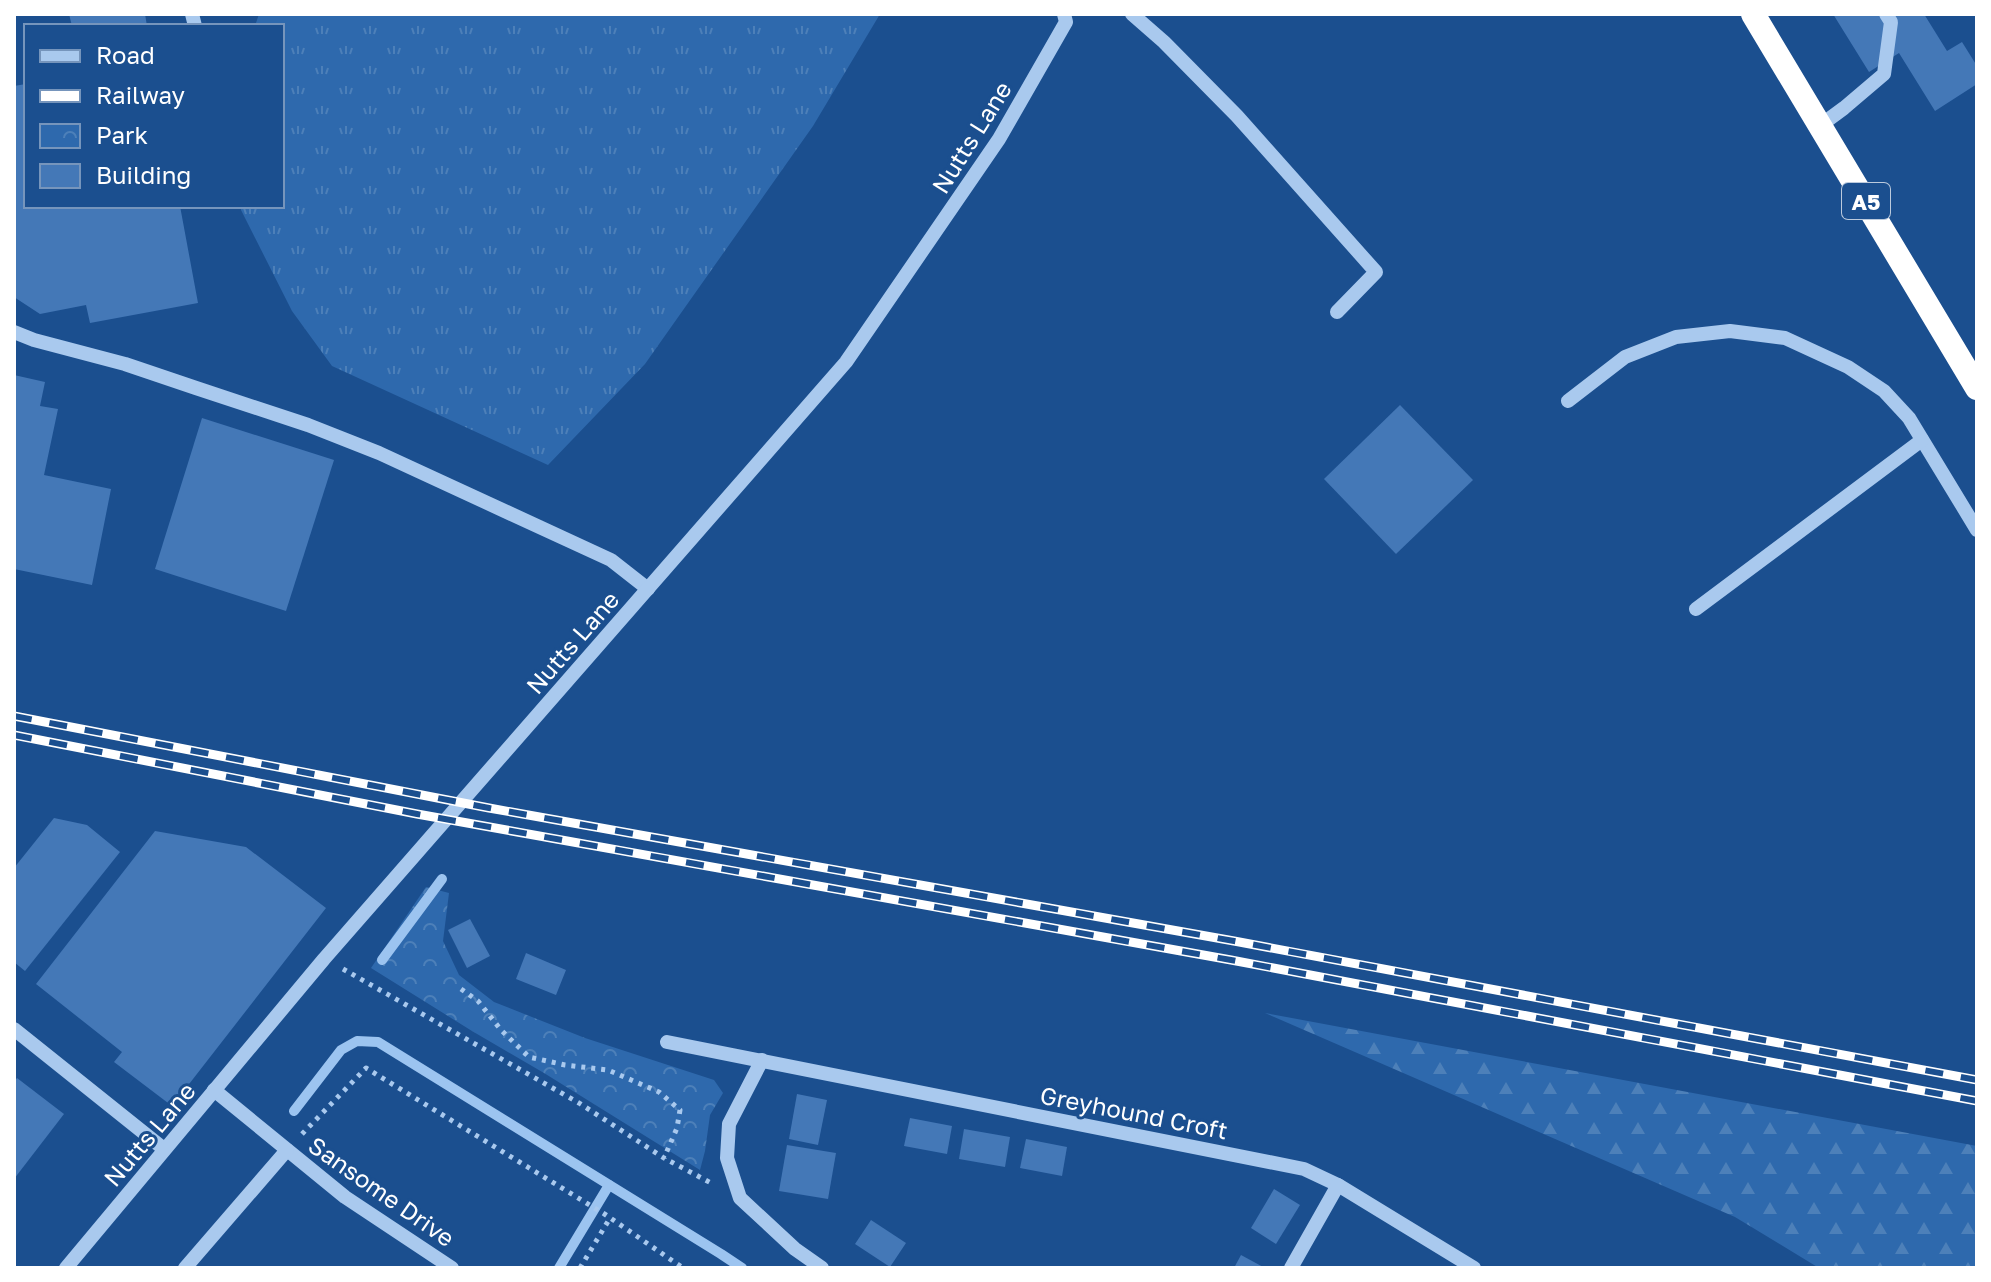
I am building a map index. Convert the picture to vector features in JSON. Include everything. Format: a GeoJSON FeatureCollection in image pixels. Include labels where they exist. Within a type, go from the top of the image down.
{"type":"FeatureCollection","features":[{"type":"Feature","properties":{"kind":"highway","name":"A5"},"geometry":{"type":"LineString","coordinates":[[1753,14],[1977,388]]}},
{"type":"Feature","properties":{"kind":"street","name":"Nutts Lane"},"geometry":{"type":"LineString","coordinates":[[66,1268],[324,959],[846,362],[999,139],[1066,22],[1064,14]]}},
{"type":"Feature","properties":{"kind":"street"},"geometry":{"type":"LineString","coordinates":[[1132,14],[1237,116],[1376,272],[1337,312]]}},
{"type":"Feature","properties":{"kind":"street"},"geometry":{"type":"LineString","coordinates":[[1821,125],[1884,74],[1891,22],[1886,14]]}},
{"type":"Feature","properties":{"kind":"street"},"geometry":{"type":"LineString","coordinates":[[1568,401],[1625,357],[1676,337],[1730,331],[1785,338],[1848,367],[1884,391],[1909,418],[1977,530]]}},
{"type":"Feature","properties":{"kind":"street"},"geometry":{"type":"LineString","coordinates":[[14,332],[125,364],[308,425],[379,453],[611,560],[648,589]]}},
{"type":"Feature","properties":{"kind":"street"},"geometry":{"type":"LineString","coordinates":[[1696,609],[1922,440]]}},
{"type":"Feature","properties":{"kind":"street"},"geometry":{"type":"LineString","coordinates":[[14,1029],[164,1149]]}},
{"type":"Feature","properties":{"kind":"street","name":"Greyhound Croft"},"geometry":{"type":"LineString","coordinates":[[667,1042],[1304,1169],[1338,1185],[1474,1268]]}},
{"type":"Feature","properties":{"kind":"street"},"geometry":{"type":"LineString","coordinates":[[762,1060],[729,1124],[727,1158],[740,1198],[795,1249],[822,1268]]}},
{"type":"Feature","properties":{"kind":"street","name":"Sansome Drive"},"geometry":{"type":"LineString","coordinates":[[214,1090],[345,1197],[452,1268]]}},
{"type":"Feature","properties":{"kind":"street","name":"Sansome Drive"},"geometry":{"type":"LineString","coordinates":[[185,1268],[287,1150]]}},
{"type":"Feature","properties":{"kind":"street"},"geometry":{"type":"LineString","coordinates":[[1291,1268],[1338,1185]]}},
{"type":"Feature","properties":{"kind":"path"},"geometry":{"type":"LineString","coordinates":[[324,959],[579,1103],[664,1158],[740,1198]]}},
{"type":"Feature","properties":{"kind":"path"},"geometry":{"type":"LineString","coordinates":[[461,989],[478,1001],[501,1030],[529,1057],[608,1070],[659,1092],[680,1110],[677,1128],[664,1158]]}},
{"type":"Feature","properties":{"kind":"path"},"geometry":{"type":"LineString","coordinates":[[287,1150],[366,1068],[583,1201],[683,1268]]}},
{"type":"Feature","properties":{"kind":"path"},"geometry":{"type":"LineString","coordinates":[[580,1268],[608,1217]]}},
{"type":"Feature","properties":{"kind":"green space"},"geometry":{"type":"Polygon","coordinates":[[[259,14],[880,14],[813,126],[645,364],[548,465],[332,366],[292,311],[241,210],[284,208],[284,24],[256,24],[259,14]]]}},
{"type":"Feature","properties":{"kind":"green space"},"geometry":{"type":"Polygon","coordinates":[[[426,887],[449,893],[443,941],[459,975],[494,1002],[585,1038],[714,1080],[723,1093],[710,1115],[700,1170],[371,968],[426,887]]]}},
{"type":"Feature","properties":{"kind":"green space"},"geometry":{"type":"Polygon","coordinates":[[[1265,1013],[1977,1146],[1977,1268],[1819,1268],[1735,1217],[1265,1013]]]}},
{"type":"Feature","properties":{"kind":"building"},"geometry":{"type":"Polygon","coordinates":[[[69,14],[145,14],[147,24],[72,24],[69,14]]]}},
{"type":"Feature","properties":{"kind":"building"},"geometry":{"type":"Polygon","coordinates":[[[1833,14],[1924,14],[1947,51],[1962,42],[1977,66],[1977,84],[1935,111],[1899,53],[1869,72],[1833,14]]]}},
{"type":"Feature","properties":{"kind":"building"},"geometry":{"type":"Polygon","coordinates":[[[24,84],[24,208],[180,208],[198,303],[90,323],[86,305],[40,314],[14,297],[14,86],[24,84]]]}},
{"type":"Feature","properties":{"kind":"building"},"geometry":{"type":"Polygon","coordinates":[[[14,375],[45,382],[40,406],[58,409],[44,475],[111,489],[92,585],[14,569],[14,375]]]}},
{"type":"Feature","properties":{"kind":"building"},"geometry":{"type":"Polygon","coordinates":[[[1400,405],[1473,480],[1396,554],[1324,479],[1400,405]]]}},
{"type":"Feature","properties":{"kind":"building"},"geometry":{"type":"Polygon","coordinates":[[[202,418],[334,460],[286,611],[155,569],[202,418]]]}},
{"type":"Feature","properties":{"kind":"building"},"geometry":{"type":"Polygon","coordinates":[[[54,818],[87,825],[120,852],[25,971],[14,962],[14,868],[54,818]]]}},
{"type":"Feature","properties":{"kind":"building"},"geometry":{"type":"Polygon","coordinates":[[[155,831],[246,847],[326,908],[172,1106],[114,1062],[122,1052],[36,984],[155,831]]]}},
{"type":"Feature","properties":{"kind":"building"},"geometry":{"type":"Polygon","coordinates":[[[470,919],[490,956],[467,968],[448,930],[470,919]]]}},
{"type":"Feature","properties":{"kind":"building"},"geometry":{"type":"Polygon","coordinates":[[[526,953],[566,970],[556,995],[516,979],[526,953]]]}},
{"type":"Feature","properties":{"kind":"building"},"geometry":{"type":"Polygon","coordinates":[[[17,1078],[64,1114],[14,1179],[14,1082],[17,1078]]]}},
{"type":"Feature","properties":{"kind":"building"},"geometry":{"type":"Polygon","coordinates":[[[797,1094],[827,1100],[818,1145],[789,1139],[797,1094]]]}},
{"type":"Feature","properties":{"kind":"building"},"geometry":{"type":"Polygon","coordinates":[[[910,1118],[952,1126],[947,1154],[904,1146],[910,1118]]]}},
{"type":"Feature","properties":{"kind":"building"},"geometry":{"type":"Polygon","coordinates":[[[964,1129],[1010,1137],[1005,1167],[959,1159],[964,1129]]]}},
{"type":"Feature","properties":{"kind":"building"},"geometry":{"type":"Polygon","coordinates":[[[1026,1139],[1067,1147],[1062,1176],[1020,1168],[1026,1139]]]}},
{"type":"Feature","properties":{"kind":"building"},"geometry":{"type":"Polygon","coordinates":[[[787,1145],[836,1153],[828,1199],[779,1191],[787,1145]]]}},
{"type":"Feature","properties":{"kind":"building"},"geometry":{"type":"Polygon","coordinates":[[[1274,1189],[1300,1205],[1276,1244],[1251,1228],[1274,1189]]]}},
{"type":"Feature","properties":{"kind":"building"},"geometry":{"type":"Polygon","coordinates":[[[871,1220],[906,1243],[890,1267],[855,1244],[871,1220]]]}},
{"type":"Feature","properties":{"kind":"building"},"geometry":{"type":"Polygon","coordinates":[[[1241,1255],[1265,1268],[1234,1268],[1241,1255]]]}},
{"type":"Feature","properties":{"kind":"waterway"},"geometry":{"type":"LineString","coordinates":[[382,960],[442,879]]}},
{"type":"Feature","properties":{"kind":"waterway"},"geometry":{"type":"LineString","coordinates":[[294,1111],[341,1050],[357,1041],[378,1042],[742,1268]]}},
{"type":"Feature","properties":{"kind":"waterway"},"geometry":{"type":"LineString","coordinates":[[559,1268],[609,1185]]}},
{"type":"Feature","properties":{"kind":"railway"},"geometry":{"type":"LineString","coordinates":[[14,716],[489,808],[1234,941],[1977,1080]]}},
{"type":"Feature","properties":{"kind":"railway"},"geometry":{"type":"LineString","coordinates":[[14,735],[417,814],[1231,960],[1977,1101]]}}]}
